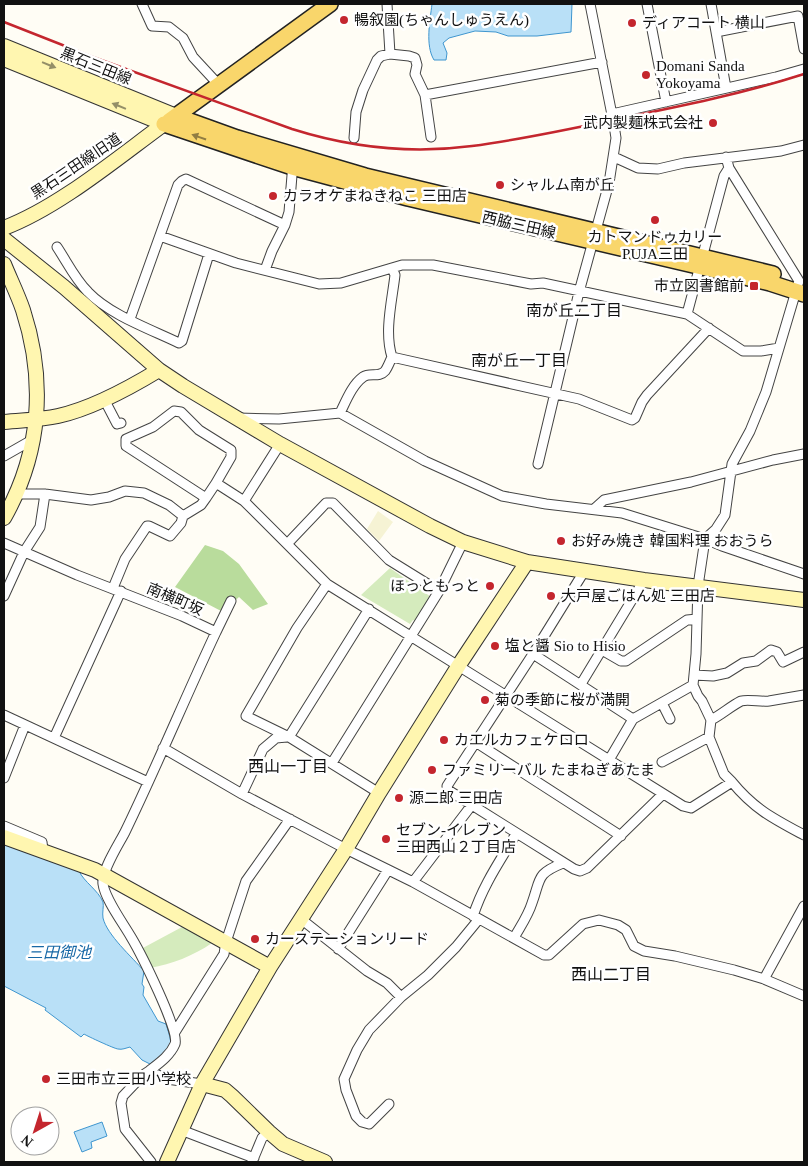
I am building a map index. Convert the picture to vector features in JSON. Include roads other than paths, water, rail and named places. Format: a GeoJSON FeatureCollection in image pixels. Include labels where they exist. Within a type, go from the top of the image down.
{"type":"FeatureCollection","features":[{"type":"Feature","properties":{"kind":"main road"},"geometry":{"type":"LineString","coordinates":[[170,120],[330,4]]}},
{"type":"Feature","properties":{"kind":"main road","name":"西脇三田線"},"geometry":{"type":"LineString","coordinates":[[170,120],[293,162],[408,198],[593,236],[801,285]]}},
{"type":"Feature","properties":{"kind":"street"},"geometry":{"type":"LineString","coordinates":[[142,4],[152,26],[169,27],[182,38],[193,57],[218,84]]}},
{"type":"Feature","properties":{"kind":"street"},"geometry":{"type":"LineString","coordinates":[[387,4],[387,31],[390,54]]}},
{"type":"Feature","properties":{"kind":"street"},"geometry":{"type":"LineString","coordinates":[[538,464],[578,292],[609,183],[614,157],[616,138],[590,4]]}},
{"type":"Feature","properties":{"kind":"street"},"geometry":{"type":"LineString","coordinates":[[647,4],[666,102]]}},
{"type":"Feature","properties":{"kind":"street"},"geometry":{"type":"LineString","coordinates":[[711,4],[726,88]]}},
{"type":"Feature","properties":{"kind":"street"},"geometry":{"type":"LineString","coordinates":[[716,32],[798,16],[804,49]]}},
{"type":"Feature","properties":{"kind":"street","name":"黒石三田線"},"geometry":{"type":"LineString","coordinates":[[4,46],[170,120]]}},
{"type":"Feature","properties":{"kind":"street"},"geometry":{"type":"LineString","coordinates":[[354,138],[356,112],[363,90],[377,60],[381,56],[390,54],[415,58],[417,65],[415,74],[425,95],[431,137]]}},
{"type":"Feature","properties":{"kind":"street","name":"黒石三田線"},"geometry":{"type":"LineString","coordinates":[[4,59],[170,120]]}},
{"type":"Feature","properties":{"kind":"street"},"geometry":{"type":"LineString","coordinates":[[425,95],[602,62]]}},
{"type":"Feature","properties":{"kind":"street"},"geometry":{"type":"LineString","coordinates":[[612,114],[804,69]]}},
{"type":"Feature","properties":{"kind":"street","name":"黒石三田線旧道"},"geometry":{"type":"LineString","coordinates":[[4,228],[21,221],[52,203],[170,120]]}},
{"type":"Feature","properties":{"kind":"street"},"geometry":{"type":"LineString","coordinates":[[614,157],[638,168],[648,170],[804,145]]}},
{"type":"Feature","properties":{"kind":"street"},"geometry":{"type":"LineString","coordinates":[[726,157],[729,168],[801,285],[766,392],[750,431],[732,464],[724,515],[716,529],[704,539],[698,586],[693,685],[711,720],[709,737],[724,774],[762,812],[804,836]]}},
{"type":"Feature","properties":{"kind":"street"},"geometry":{"type":"LineString","coordinates":[[265,270],[289,212],[293,162]]}},
{"type":"Feature","properties":{"kind":"street"},"geometry":{"type":"LineString","coordinates":[[687,314],[724,176],[729,168]]}},
{"type":"Feature","properties":{"kind":"street"},"geometry":{"type":"LineString","coordinates":[[130,319],[178,185],[182,181],[186,180],[285,225]]}},
{"type":"Feature","properties":{"kind":"street"},"geometry":{"type":"LineString","coordinates":[[160,236],[209,254],[319,284],[341,283],[402,265],[433,264],[531,284],[543,283],[687,314],[743,351],[780,348]]}},
{"type":"Feature","properties":{"kind":"street"},"geometry":{"type":"LineString","coordinates":[[4,239],[64,286],[159,370],[183,386],[280,444],[463,542],[527,562],[644,580],[804,600]]}},
{"type":"Feature","properties":{"kind":"street"},"geometry":{"type":"LineString","coordinates":[[57,247],[80,284],[88,293],[108,308],[179,343],[182,340],[209,254]]}},
{"type":"Feature","properties":{"kind":"street"},"geometry":{"type":"LineString","coordinates":[[4,264],[23,309],[36,361],[36,419],[26,470],[17,494],[4,518]]}},
{"type":"Feature","properties":{"kind":"street"},"geometry":{"type":"LineString","coordinates":[[340,413],[361,378],[366,375],[379,375],[385,371],[392,356],[390,351],[389,325],[395,275],[392,268]]}},
{"type":"Feature","properties":{"kind":"street"},"geometry":{"type":"LineString","coordinates":[[392,356],[579,398],[632,420],[635,418],[647,395],[709,328]]}},
{"type":"Feature","properties":{"kind":"street"},"geometry":{"type":"LineString","coordinates":[[4,422],[36,419],[71,412],[138,383],[159,370]]}},
{"type":"Feature","properties":{"kind":"street"},"geometry":{"type":"LineString","coordinates":[[104,399],[117,424],[121,423]]}},
{"type":"Feature","properties":{"kind":"street"},"geometry":{"type":"LineString","coordinates":[[54,738],[117,589],[124,559],[147,526],[170,536],[182,524],[183,516],[201,504],[206,498],[232,457],[231,450],[199,430],[181,412],[174,412],[153,427],[126,439],[126,446],[206,498]]}},
{"type":"Feature","properties":{"kind":"street"},"geometry":{"type":"LineString","coordinates":[[238,418],[279,419],[340,413],[425,461],[502,496],[546,504],[622,513],[804,574]]}},
{"type":"Feature","properties":{"kind":"street"},"geometry":{"type":"LineString","coordinates":[[4,456],[32,440]]}},
{"type":"Feature","properties":{"kind":"street"},"geometry":{"type":"LineString","coordinates":[[244,501],[280,444]]}},
{"type":"Feature","properties":{"kind":"street"},"geometry":{"type":"LineString","coordinates":[[594,509],[604,500],[804,454]]}},
{"type":"Feature","properties":{"kind":"street"},"geometry":{"type":"LineString","coordinates":[[216,483],[244,501],[327,584],[683,806],[690,808],[732,782]]}},
{"type":"Feature","properties":{"kind":"street"},"geometry":{"type":"LineString","coordinates":[[17,494],[45,494],[90,500],[125,492],[144,493],[169,505],[183,516]]}},
{"type":"Feature","properties":{"kind":"street"},"geometry":{"type":"LineString","coordinates":[[4,596],[24,552],[40,527],[45,494]]}},
{"type":"Feature","properties":{"kind":"street"},"geometry":{"type":"LineString","coordinates":[[288,543],[326,503],[334,503],[389,560],[439,591]]}},
{"type":"Feature","properties":{"kind":"street"},"geometry":{"type":"LineString","coordinates":[[332,763],[439,591],[463,542]]}},
{"type":"Feature","properties":{"kind":"street","name":"南横町坂"},"geometry":{"type":"LineString","coordinates":[[4,543],[77,575],[117,589],[182,616],[216,632],[104,874]]}},
{"type":"Feature","properties":{"kind":"street"},"geometry":{"type":"LineString","coordinates":[[167,1162],[202,1084],[270,967],[346,849],[378,792],[527,562]]}},
{"type":"Feature","properties":{"kind":"street"},"geometry":{"type":"LineString","coordinates":[[585,570],[477,743],[447,786],[448,790],[563,863],[580,871],[587,868],[622,836],[663,794]]}},
{"type":"Feature","properties":{"kind":"street"},"geometry":{"type":"LineString","coordinates":[[581,684],[644,580]]}},
{"type":"Feature","properties":{"kind":"street"},"geometry":{"type":"LineString","coordinates":[[327,584],[297,628],[246,716],[289,737],[378,792]]}},
{"type":"Feature","properties":{"kind":"street"},"geometry":{"type":"LineString","coordinates":[[216,632],[231,601]]}},
{"type":"Feature","properties":{"kind":"street"},"geometry":{"type":"LineString","coordinates":[[289,737],[369,609]]}},
{"type":"Feature","properties":{"kind":"street"},"geometry":{"type":"LineString","coordinates":[[602,650],[626,662],[687,620],[697,619]]}},
{"type":"Feature","properties":{"kind":"street"},"geometry":{"type":"LineString","coordinates":[[694,675],[713,676],[727,674],[743,663],[756,661],[771,650],[777,652],[783,662],[804,652]]}},
{"type":"Feature","properties":{"kind":"street"},"geometry":{"type":"LineString","coordinates":[[533,654],[634,720]]}},
{"type":"Feature","properties":{"kind":"street"},"geometry":{"type":"LineString","coordinates":[[609,760],[634,720],[693,685]]}},
{"type":"Feature","properties":{"kind":"street"},"geometry":{"type":"LineString","coordinates":[[711,720],[746,700],[769,701],[794,695],[804,695]]}},
{"type":"Feature","properties":{"kind":"street"},"geometry":{"type":"LineString","coordinates":[[662,703],[670,719]]}},
{"type":"Feature","properties":{"kind":"street"},"geometry":{"type":"LineString","coordinates":[[4,715],[148,782]]}},
{"type":"Feature","properties":{"kind":"street"},"geometry":{"type":"LineString","coordinates":[[4,778],[25,725]]}},
{"type":"Feature","properties":{"kind":"street"},"geometry":{"type":"LineString","coordinates":[[242,794],[263,749],[276,738],[289,737]]}},
{"type":"Feature","properties":{"kind":"street"},"geometry":{"type":"LineString","coordinates":[[662,762],[709,737]]}},
{"type":"Feature","properties":{"kind":"street"},"geometry":{"type":"LineString","coordinates":[[477,743],[622,836]]}},
{"type":"Feature","properties":{"kind":"street"},"geometry":{"type":"LineString","coordinates":[[163,748],[242,794],[413,882],[536,952],[549,955],[583,924],[599,920],[626,930],[634,946],[644,951],[675,956],[734,970],[764,979],[804,996]]}},
{"type":"Feature","properties":{"kind":"street"},"geometry":{"type":"LineString","coordinates":[[413,882],[471,806]]}},
{"type":"Feature","properties":{"kind":"street"},"geometry":{"type":"LineString","coordinates":[[175,1032],[224,954],[226,942],[246,882],[290,820]]}},
{"type":"Feature","properties":{"kind":"street"},"geometry":{"type":"LineString","coordinates":[[4,826],[42,842],[43,850]]}},
{"type":"Feature","properties":{"kind":"street"},"geometry":{"type":"LineString","coordinates":[[390,1104],[369,1124],[362,1122],[356,1116],[344,1079],[357,1050],[369,1030],[401,997],[428,975],[451,952],[476,917],[480,894],[516,834]]}},
{"type":"Feature","properties":{"kind":"street"},"geometry":{"type":"LineString","coordinates":[[4,837],[104,874],[270,967]]}},
{"type":"Feature","properties":{"kind":"street"},"geometry":{"type":"LineString","coordinates":[[514,938],[532,903],[542,874],[563,863]]}},
{"type":"Feature","properties":{"kind":"street"},"geometry":{"type":"LineString","coordinates":[[338,949],[388,870]]}},
{"type":"Feature","properties":{"kind":"street"},"geometry":{"type":"LineString","coordinates":[[104,874],[102,883],[106,893],[145,963],[175,1032],[176,1043],[170,1054],[142,1075],[123,1096],[121,1103],[125,1129],[151,1162]]}},
{"type":"Feature","properties":{"kind":"street"},"geometry":{"type":"LineString","coordinates":[[764,979],[804,906]]}},
{"type":"Feature","properties":{"kind":"street"},"geometry":{"type":"LineString","coordinates":[[301,919],[338,949],[387,983],[401,997]]}},
{"type":"Feature","properties":{"kind":"street"},"geometry":{"type":"LineString","coordinates":[[149,1071],[167,1079],[202,1084],[225,1090],[283,1144],[316,1161]]}},
{"type":"Feature","properties":{"kind":"street"},"geometry":{"type":"LineString","coordinates":[[181,1130],[253,1160],[262,1138],[268,1132]]}},
{"type":"Feature","properties":{"kind":"water"},"geometry":{"type":"Polygon","coordinates":[[[432,4],[572,4],[571,32],[537,36],[508,36],[496,32],[475,31],[449,38],[443,43],[447,53],[446,60],[434,60],[429,40],[432,4]]]}},
{"type":"Feature","properties":{"kind":"water","name":"三田御池"},"geometry":{"type":"Polygon","coordinates":[[[4,844],[79,871],[98,894],[103,902],[105,925],[144,971],[143,995],[158,1021],[166,1024],[171,1045],[167,1052],[150,1064],[142,1060],[130,1047],[118,1049],[84,1034],[81,1037],[45,1010],[46,1008],[4,986],[4,844]]]}},
{"type":"Feature","properties":{"kind":"water"},"geometry":{"type":"Polygon","coordinates":[[[102,1122],[107,1136],[91,1142],[92,1148],[82,1152],[74,1132],[102,1122]]]}},
{"type":"Feature","properties":{"kind":"railway"},"geometry":{"type":"LineString","coordinates":[[4,22],[93,57],[292,129],[358,144],[404,149],[449,148],[507,141],[709,100],[804,74]]}},
{"type":"Feature","properties":{"kind":"place","name":"暢叙園(ちゃんしゅうえん)"},"geometry":{"type":"Point","coordinates":[344,20]}},
{"type":"Feature","properties":{"kind":"place","name":"ディアコート 横山"},"geometry":{"type":"Point","coordinates":[632,23]}},
{"type":"Feature","properties":{"kind":"place","name":"Domani Sanda Yokoyama"},"geometry":{"type":"Point","coordinates":[646,75]}},
{"type":"Feature","properties":{"kind":"place","name":"武内製麺株式会社"},"geometry":{"type":"Point","coordinates":[713,123]}},
{"type":"Feature","properties":{"kind":"place","name":"シャルム南が丘"},"geometry":{"type":"Point","coordinates":[500,185]}},
{"type":"Feature","properties":{"kind":"place","name":"カラオケまねきねこ 三田店"},"geometry":{"type":"Point","coordinates":[273,196]}},
{"type":"Feature","properties":{"kind":"place","name":"カトマンドゥカリー PUJA三田"},"geometry":{"type":"Point","coordinates":[655,220]}},
{"type":"Feature","properties":{"kind":"place","name":"市立図書館前"},"geometry":{"type":"Point","coordinates":[754,286]}},
{"type":"Feature","properties":{"kind":"place","name":"お好み焼き 韓国料理 おおうら"},"geometry":{"type":"Point","coordinates":[561,541]}},
{"type":"Feature","properties":{"kind":"place","name":"ほっともっと"},"geometry":{"type":"Point","coordinates":[490,586]}},
{"type":"Feature","properties":{"kind":"place","name":"大戸屋ごはん処 三田店"},"geometry":{"type":"Point","coordinates":[551,596]}},
{"type":"Feature","properties":{"kind":"place","name":"塩と醤 Sio to Hisio"},"geometry":{"type":"Point","coordinates":[495,646]}},
{"type":"Feature","properties":{"kind":"place","name":"菊の季節に桜が満開"},"geometry":{"type":"Point","coordinates":[485,700]}},
{"type":"Feature","properties":{"kind":"place","name":"カエルカフェケロロ"},"geometry":{"type":"Point","coordinates":[444,740]}},
{"type":"Feature","properties":{"kind":"place","name":"ファミリーバル たまねぎあたま"},"geometry":{"type":"Point","coordinates":[432,770]}},
{"type":"Feature","properties":{"kind":"place","name":"源二郎 三田店"},"geometry":{"type":"Point","coordinates":[399,798]}},
{"type":"Feature","properties":{"kind":"place","name":"セブン-イレブン 三田西山２丁目店"},"geometry":{"type":"Point","coordinates":[386,839]}},
{"type":"Feature","properties":{"kind":"place","name":"カーステーションリード"},"geometry":{"type":"Point","coordinates":[255,939]}},
{"type":"Feature","properties":{"kind":"place","name":"三田市立三田小学校"},"geometry":{"type":"Point","coordinates":[46,1079]}},
{"type":"Feature","properties":{"kind":"district","name":"南が丘二丁目"},"geometry":{"type":"Point","coordinates":[574,310]}},
{"type":"Feature","properties":{"kind":"district","name":"南が丘一丁目"},"geometry":{"type":"Point","coordinates":[519,360]}},
{"type":"Feature","properties":{"kind":"district","name":"西山一丁目"},"geometry":{"type":"Point","coordinates":[288,766]}},
{"type":"Feature","properties":{"kind":"district","name":"西山二丁目"},"geometry":{"type":"Point","coordinates":[611,974]}}]}
